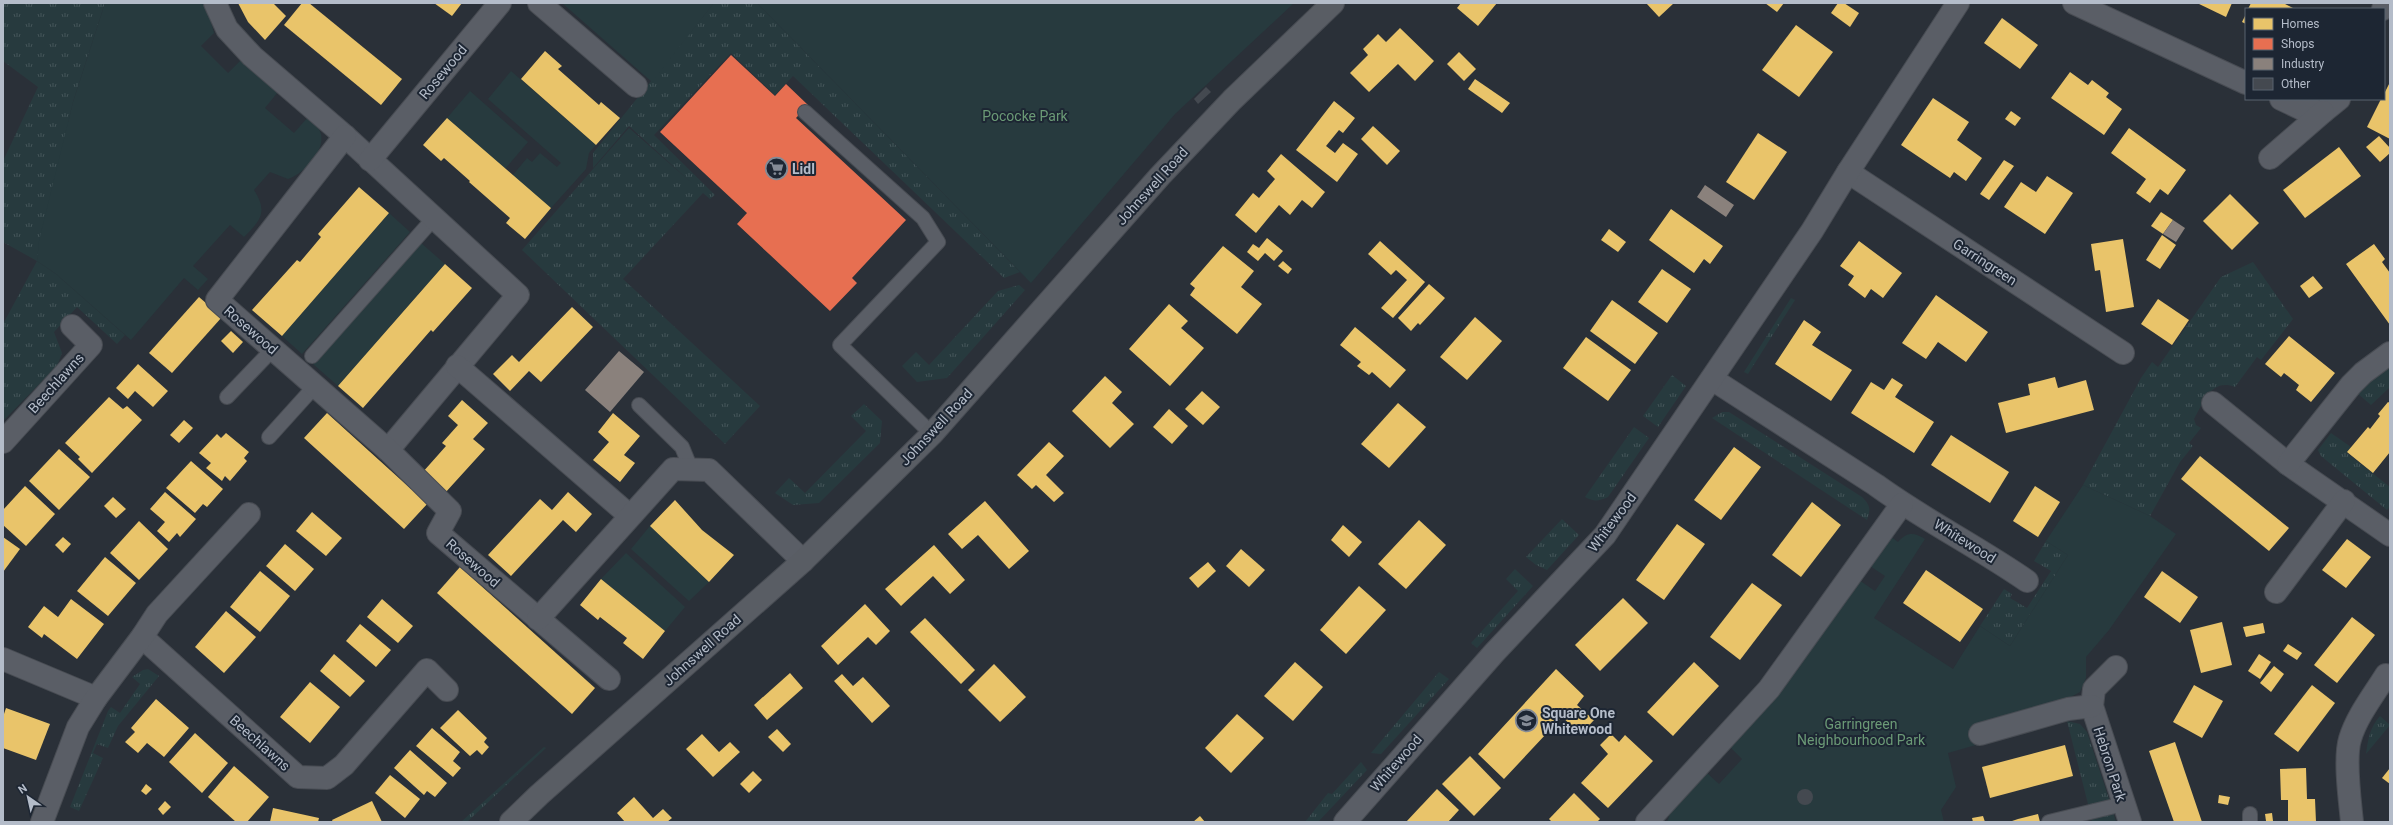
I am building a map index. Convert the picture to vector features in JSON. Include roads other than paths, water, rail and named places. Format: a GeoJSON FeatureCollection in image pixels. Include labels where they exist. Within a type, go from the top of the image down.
{"type":"FeatureCollection","features":[{"type":"Feature","properties":{"kind":"street"},"geometry":{"type":"LineString","coordinates":[[215,3],[227,30],[252,56],[345,136],[518,295],[388,450]]}},
{"type":"Feature","properties":{"kind":"street","name":"Rosewood"},"geometry":{"type":"LineString","coordinates":[[370,160],[500,3]]}},
{"type":"Feature","properties":{"kind":"street"},"geometry":{"type":"LineString","coordinates":[[539,3],[636,86]]}},
{"type":"Feature","properties":{"kind":"street","name":"Johnswell Road"},"geometry":{"type":"LineString","coordinates":[[511,822],[539,795],[803,561],[932,434],[1160,176],[1232,100],[1333,3]]}},
{"type":"Feature","properties":{"kind":"street"},"geometry":{"type":"LineString","coordinates":[[1712,379],[1812,231],[1848,172],[1958,3]]}},
{"type":"Feature","properties":{"kind":"street"},"geometry":{"type":"LineString","coordinates":[[2074,3],[2245,82]]}},
{"type":"Feature","properties":{"kind":"street"},"geometry":{"type":"LineString","coordinates":[[2283,100],[2302,109],[2331,106]]}},
{"type":"Feature","properties":{"kind":"street"},"geometry":{"type":"LineString","coordinates":[[2270,158],[2331,106]]}},
{"type":"Feature","properties":{"kind":"street","name":"Rosewood"},"geometry":{"type":"LineString","coordinates":[[345,136],[216,300],[388,450],[450,511],[438,533],[608,679]]}},
{"type":"Feature","properties":{"kind":"street","name":"Garringreen"},"geometry":{"type":"LineString","coordinates":[[1848,172],[2123,353]]}},
{"type":"Feature","properties":{"kind":"street","name":"Beechlawns"},"geometry":{"type":"LineString","coordinates":[[3,442],[91,345],[72,326]]}},
{"type":"Feature","properties":{"kind":"street"},"geometry":{"type":"LineString","coordinates":[[2288,464],[2351,385],[2363,373],[2390,353]]}},
{"type":"Feature","properties":{"kind":"street"},"geometry":{"type":"LineString","coordinates":[[457,366],[629,515]]}},
{"type":"Feature","properties":{"kind":"street","name":"Whitewood"},"geometry":{"type":"LineString","coordinates":[[1345,822],[1494,653],[1605,535],[1712,379],[1876,485],[1902,504],[1942,526],[2027,581]]}},
{"type":"Feature","properties":{"kind":"street"},"geometry":{"type":"LineString","coordinates":[[2213,403],[2288,464],[2344,501],[2390,535]]}},
{"type":"Feature","properties":{"kind":"street"},"geometry":{"type":"LineString","coordinates":[[538,619],[629,515],[673,469],[709,470],[803,561]]}},
{"type":"Feature","properties":{"kind":"street"},"geometry":{"type":"LineString","coordinates":[[2276,592],[2344,501]]}},
{"type":"Feature","properties":{"kind":"street"},"geometry":{"type":"LineString","coordinates":[[1647,822],[1769,689],[1902,504]]}},
{"type":"Feature","properties":{"kind":"street"},"geometry":{"type":"LineString","coordinates":[[42,822],[78,727],[96,698],[142,637],[157,614],[248,514]]}},
{"type":"Feature","properties":{"kind":"street","name":"Beechlawns"},"geometry":{"type":"LineString","coordinates":[[142,637],[298,777],[327,778],[344,765],[427,670],[447,690]]}},
{"type":"Feature","properties":{"kind":"street"},"geometry":{"type":"LineString","coordinates":[[3,659],[96,698]]}},
{"type":"Feature","properties":{"kind":"street","name":"Hebron Park"},"geometry":{"type":"LineString","coordinates":[[2116,667],[2094,689],[2092,706],[2126,813]]}},
{"type":"Feature","properties":{"kind":"street"},"geometry":{"type":"LineString","coordinates":[[2352,822],[2348,767],[2349,740],[2361,714],[2386,675]]}},
{"type":"Feature","properties":{"kind":"street"},"geometry":{"type":"LineString","coordinates":[[1980,734],[2068,709],[2092,706]]}},
{"type":"Feature","properties":{"kind":"lane"},"geometry":{"type":"LineString","coordinates":[[805,112],[923,218],[938,242],[840,345],[932,434]]}},
{"type":"Feature","properties":{"kind":"lane"},"geometry":{"type":"LineString","coordinates":[[312,356],[434,218]]}},
{"type":"Feature","properties":{"kind":"lane"},"geometry":{"type":"LineString","coordinates":[[227,397],[273,349]]}},
{"type":"Feature","properties":{"kind":"lane"},"geometry":{"type":"LineString","coordinates":[[269,437],[315,386]]}},
{"type":"Feature","properties":{"kind":"lane"},"geometry":{"type":"LineString","coordinates":[[640,405],[682,447],[691,469]]}},
{"type":"Feature","properties":{"kind":"lane"},"geometry":{"type":"LineString","coordinates":[[2049,822],[2126,813]]}},
{"type":"Feature","properties":{"kind":"place","name":"Lidl"},"geometry":{"type":"Point","coordinates":[776,169]}},
{"type":"Feature","properties":{"kind":"place","name":"Square One Whitewood"},"geometry":{"type":"Point","coordinates":[1526,721]}},
{"type":"Feature","properties":{"kind":"park label","name":"Pococke Park"},"geometry":{"type":"Point","coordinates":[1025,116]}},
{"type":"Feature","properties":{"kind":"park label","name":"Garringreen Neighbourhood Park"},"geometry":{"type":"Point","coordinates":[1861,732]}}]}
